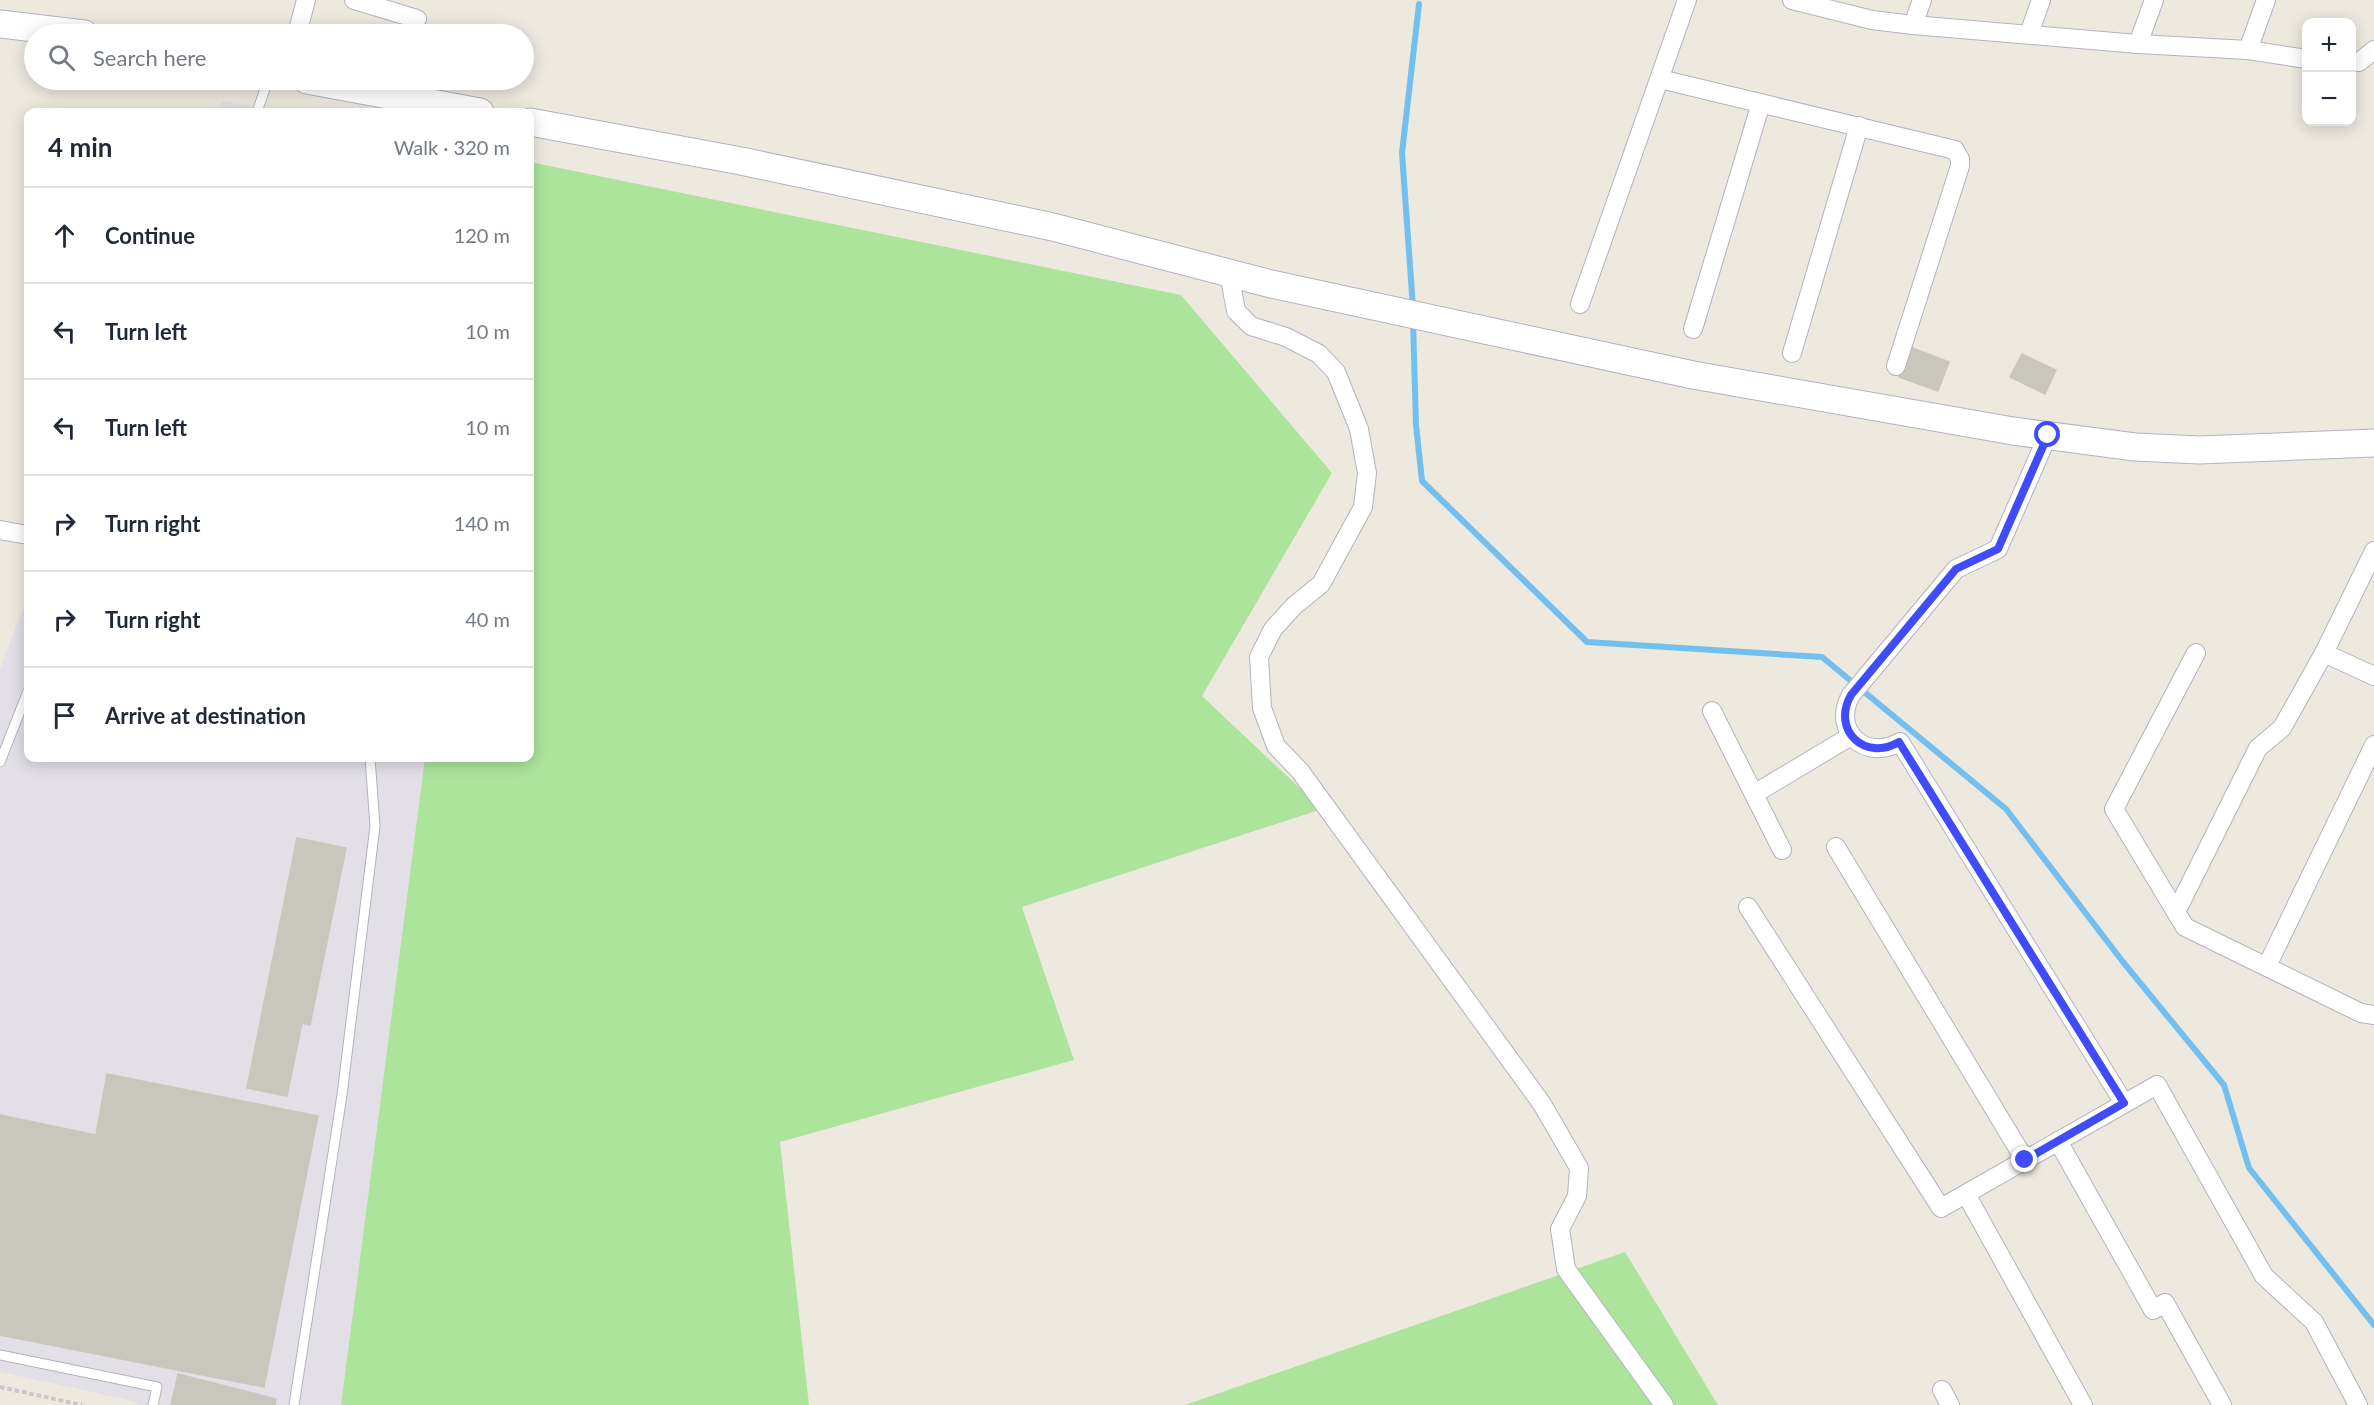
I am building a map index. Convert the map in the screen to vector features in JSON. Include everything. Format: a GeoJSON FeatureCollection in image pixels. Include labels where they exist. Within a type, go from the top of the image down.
{"type":"FeatureCollection","features":[{"type":"Feature","properties":{"kind":"street"},"geometry":{"type":"LineString","coordinates":[[300,24],[306,0]]}},
{"type":"Feature","properties":{"kind":"street"},"geometry":{"type":"LineString","coordinates":[[354,0],[417,19]]}},
{"type":"Feature","properties":{"kind":"street"},"geometry":{"type":"LineString","coordinates":[[1580,304],[1687,0]]}},
{"type":"Feature","properties":{"kind":"street"},"geometry":{"type":"LineString","coordinates":[[1913,25],[1922,0]]}},
{"type":"Feature","properties":{"kind":"street"},"geometry":{"type":"LineString","coordinates":[[2029,34],[2042,0]]}},
{"type":"Feature","properties":{"kind":"street"},"geometry":{"type":"LineString","coordinates":[[2138,44],[2154,0]]}},
{"type":"Feature","properties":{"kind":"street"},"geometry":{"type":"LineString","coordinates":[[2248,50],[2266,0]]}},
{"type":"Feature","properties":{"kind":"street"},"geometry":{"type":"LineString","coordinates":[[1796,1],[1872,20],[1913,25],[2138,44],[2248,50],[2302,57]]}},
{"type":"Feature","properties":{"kind":"street"},"geometry":{"type":"LineString","coordinates":[[0,24],[24,27]]}},
{"type":"Feature","properties":{"kind":"street"},"geometry":{"type":"LineString","coordinates":[[2356,62],[2374,50]]}},
{"type":"Feature","properties":{"kind":"street"},"geometry":{"type":"LineString","coordinates":[[1660,79],[1955,150],[1960,159],[1960,166],[1896,366]]}},
{"type":"Feature","properties":{"kind":"street"},"geometry":{"type":"LineString","coordinates":[[361,90],[458,108]]}},
{"type":"Feature","properties":{"kind":"street"},"geometry":{"type":"LineString","coordinates":[[1693,329],[1761,103]]}},
{"type":"Feature","properties":{"kind":"street"},"geometry":{"type":"LineString","coordinates":[[534,123],[741,161],[1053,227],[1271,284],[1694,375],[2048,435],[2135,447],[2199,450],[2374,443]]}},
{"type":"Feature","properties":{"kind":"street"},"geometry":{"type":"LineString","coordinates":[[1792,353],[1859,126]]}},
{"type":"Feature","properties":{"kind":"street"},"geometry":{"type":"LineString","coordinates":[[1229,273],[1236,311],[1251,326],[1286,337],[1319,354],[1336,372],[1359,429],[1367,473],[1363,507],[1321,584],[1294,606],[1273,629],[1258,657],[1262,708],[1276,746],[1300,771],[1542,1104],[1579,1168],[1577,1196],[1560,1229],[1566,1269],[1664,1405]]}},
{"type":"Feature","properties":{"kind":"street"},"geometry":{"type":"LineString","coordinates":[[2048,435],[1998,549],[1956,569],[1851,695],[1845,711],[1845,720],[1851,736],[1874,749],[1883,749],[1899,742],[2124,1103]]}},
{"type":"Feature","properties":{"kind":"street"},"geometry":{"type":"LineString","coordinates":[[0,530],[24,534]]}},
{"type":"Feature","properties":{"kind":"street"},"geometry":{"type":"LineString","coordinates":[[2176,912],[2258,748],[2282,728],[2324,653],[2374,551]]}},
{"type":"Feature","properties":{"kind":"street"},"geometry":{"type":"LineString","coordinates":[[2196,653],[2114,809],[2185,927],[2361,1012],[2374,1015]]}},
{"type":"Feature","properties":{"kind":"street"},"geometry":{"type":"LineString","coordinates":[[2324,653],[2374,676]]}},
{"type":"Feature","properties":{"kind":"street"},"geometry":{"type":"LineString","coordinates":[[1712,711],[1782,850]]}},
{"type":"Feature","properties":{"kind":"street"},"geometry":{"type":"LineString","coordinates":[[1754,794],[1851,736]]}},
{"type":"Feature","properties":{"kind":"street"},"geometry":{"type":"LineString","coordinates":[[2267,966],[2374,745]]}},
{"type":"Feature","properties":{"kind":"street"},"geometry":{"type":"LineString","coordinates":[[1836,847],[2025,1160]]}},
{"type":"Feature","properties":{"kind":"street"},"geometry":{"type":"LineString","coordinates":[[1748,907],[1941,1208],[2157,1084],[2264,1276],[2314,1322],[2358,1405]]}},
{"type":"Feature","properties":{"kind":"street"},"geometry":{"type":"LineString","coordinates":[[2058,1141],[2153,1310],[2165,1302],[2222,1405]]}},
{"type":"Feature","properties":{"kind":"street"},"geometry":{"type":"LineString","coordinates":[[1966,1194],[2083,1405]]}},
{"type":"Feature","properties":{"kind":"lane"},"geometry":{"type":"LineString","coordinates":[[258,108],[265,90]]}},
{"type":"Feature","properties":{"kind":"lane"},"geometry":{"type":"LineString","coordinates":[[0,762],[24,701]]}},
{"type":"Feature","properties":{"kind":"lane"},"geometry":{"type":"LineString","coordinates":[[294,1405],[342,1095],[375,826],[370,762]]}},
{"type":"Feature","properties":{"kind":"lane"},"geometry":{"type":"LineString","coordinates":[[0,1355],[157,1386],[153,1405]]}},
{"type":"Feature","properties":{"kind":"path"},"geometry":{"type":"LineString","coordinates":[[0,1387],[82,1405]]}},
{"type":"Feature","properties":{"kind":"shaded area"},"geometry":{"type":"Polygon","coordinates":[[[222,101],[258,108],[219,108],[222,101]]]}},
{"type":"Feature","properties":{"kind":"shaded area"},"geometry":{"type":"Polygon","coordinates":[[[24,606],[24,762],[424,762],[341,1405],[138,1405],[138,1402],[0,1372],[0,669],[24,606]]]}},
{"type":"Feature","properties":{"kind":"green space"},"geometry":{"type":"Polygon","coordinates":[[[534,163],[1181,295],[1332,473],[1202,696],[1322,809],[1022,907],[1074,1060],[780,1142],[809,1405],[341,1405],[424,762],[534,762],[534,163]]]}},
{"type":"Feature","properties":{"kind":"green space"},"geometry":{"type":"Polygon","coordinates":[[[1625,1252],[1718,1405],[1185,1405],[1625,1252]]]}},
{"type":"Feature","properties":{"kind":"building"},"geometry":{"type":"Polygon","coordinates":[[[1910,347],[1949,362],[1938,391],[1899,377],[1910,347]]]}},
{"type":"Feature","properties":{"kind":"building"},"geometry":{"type":"Polygon","coordinates":[[[2022,354],[2056,370],[2045,394],[2010,377],[2022,354]]]}},
{"type":"Feature","properties":{"kind":"building"},"geometry":{"type":"Polygon","coordinates":[[[297,838],[346,848],[310,1025],[302,1023],[287,1096],[247,1088],[297,838]]]}},
{"type":"Feature","properties":{"kind":"building"},"geometry":{"type":"Polygon","coordinates":[[[107,1074],[318,1116],[264,1387],[0,1335],[0,1115],[96,1135],[107,1074]]]}},
{"type":"Feature","properties":{"kind":"building"},"geometry":{"type":"Polygon","coordinates":[[[178,1374],[276,1399],[275,1405],[171,1405],[178,1374]]]}},
{"type":"Feature","properties":{"kind":"waterway"},"geometry":{"type":"LineString","coordinates":[[1413,308],[1402,153],[1419,4]]}},
{"type":"Feature","properties":{"kind":"waterway"},"geometry":{"type":"LineString","coordinates":[[1413,321],[1416,425],[1422,481],[1587,642],[1822,657],[2006,809],[2123,962],[2224,1085],[2249,1168],[2374,1325]]}},
{"type":"Feature","properties":{"kind":"route"},"geometry":{"type":"LineString","coordinates":[[2025,1160],[2124,1103],[1899,742],[1883,749],[1874,749],[1858,742],[1847,728],[1845,711],[1846,703],[1851,695],[1956,569],[1998,549],[2048,435]]}}]}
